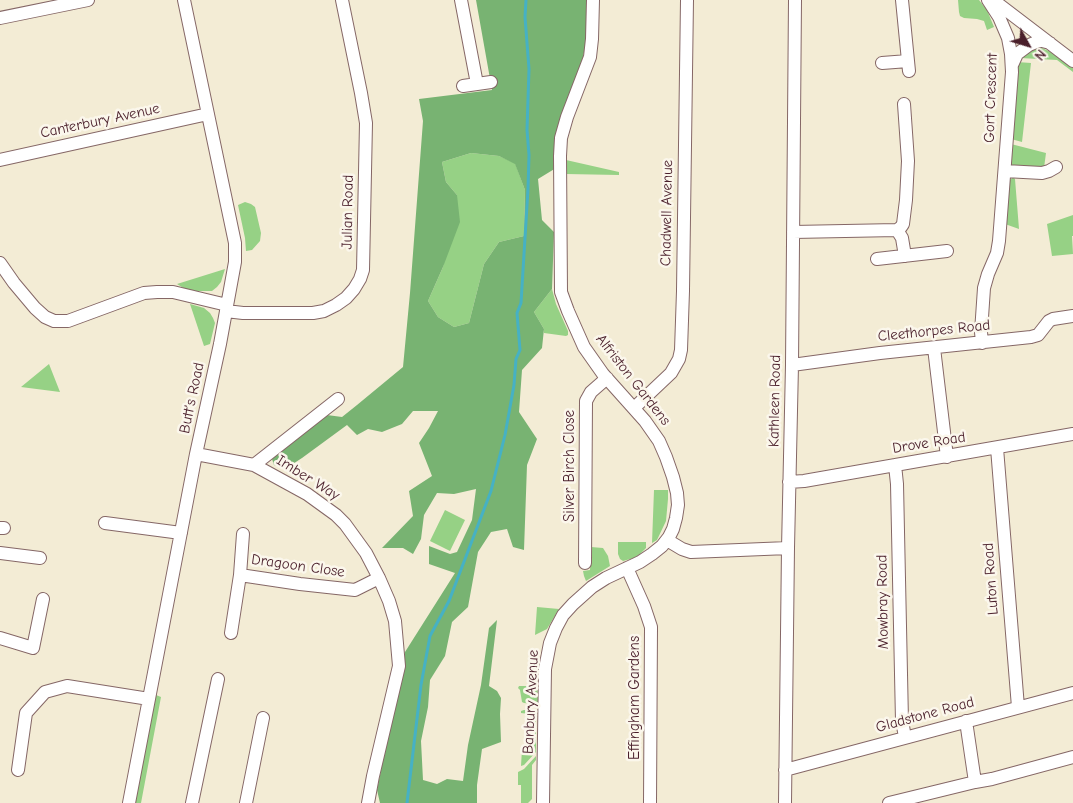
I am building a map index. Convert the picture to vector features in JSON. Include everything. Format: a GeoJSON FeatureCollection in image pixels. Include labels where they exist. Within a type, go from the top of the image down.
{"type":"FeatureCollection","features":[{"type":"Feature","properties":{"kind":"street"},"geometry":{"type":"LineString","coordinates":[[0,18],[88,0]]}},
{"type":"Feature","properties":{"kind":"street","name":"Butt's Road"},"geometry":{"type":"LineString","coordinates":[[129,803],[235,262],[235,243],[184,0]]}},
{"type":"Feature","properties":{"kind":"street","name":"Julian Road"},"geometry":{"type":"LineString","coordinates":[[0,264],[34,308],[45,318],[54,321],[68,322],[144,293],[179,293],[243,312],[312,313],[324,311],[346,298],[354,289],[363,270],[366,124],[342,0]]}},
{"type":"Feature","properties":{"kind":"street"},"geometry":{"type":"LineString","coordinates":[[460,0],[477,84]]}},
{"type":"Feature","properties":{"kind":"street","name":"Alfriston Gardens"},"geometry":{"type":"LineString","coordinates":[[593,0],[590,57],[561,138],[560,282],[564,300],[579,336],[595,363],[651,428],[670,466],[678,505],[676,518],[667,540]]}},
{"type":"Feature","properties":{"kind":"street","name":"Chadwell Avenue"},"geometry":{"type":"LineString","coordinates":[[634,408],[671,373],[679,359],[681,350],[687,0]]}},
{"type":"Feature","properties":{"kind":"street","name":"Kathleen Road"},"geometry":{"type":"LineString","coordinates":[[785,803],[792,365],[795,0]]}},
{"type":"Feature","properties":{"kind":"street"},"geometry":{"type":"LineString","coordinates":[[882,63],[908,66],[902,0]]}},
{"type":"Feature","properties":{"kind":"street","name":"Gort Crescent"},"geometry":{"type":"LineString","coordinates":[[982,342],[984,288],[998,247],[1012,67],[1005,31],[988,0]]}},
{"type":"Feature","properties":{"kind":"street"},"geometry":{"type":"LineString","coordinates":[[993,0],[1073,61]]}},
{"type":"Feature","properties":{"kind":"street"},"geometry":{"type":"LineString","coordinates":[[1012,67],[1014,58],[1024,48],[1039,41],[1050,43]]}},
{"type":"Feature","properties":{"kind":"street"},"geometry":{"type":"LineString","coordinates":[[463,86],[491,82]]}},
{"type":"Feature","properties":{"kind":"street"},"geometry":{"type":"LineString","coordinates":[[793,232],[897,230],[901,227],[906,200],[908,161],[904,104]]}},
{"type":"Feature","properties":{"kind":"street","name":"Canterbury Avenue"},"geometry":{"type":"LineString","coordinates":[[0,160],[208,114]]}},
{"type":"Feature","properties":{"kind":"street"},"geometry":{"type":"LineString","coordinates":[[1004,171],[1042,174],[1056,167]]}},
{"type":"Feature","properties":{"kind":"street"},"geometry":{"type":"LineString","coordinates":[[897,230],[902,238],[905,256]]}},
{"type":"Feature","properties":{"kind":"street"},"geometry":{"type":"LineString","coordinates":[[877,259],[947,251]]}},
{"type":"Feature","properties":{"kind":"street","name":"Cleethorpes Road"},"geometry":{"type":"LineString","coordinates":[[792,365],[1035,336],[1041,332],[1049,321],[1057,317],[1073,316]]}},
{"type":"Feature","properties":{"kind":"street"},"geometry":{"type":"LineString","coordinates":[[934,348],[947,457]]}},
{"type":"Feature","properties":{"kind":"street","name":"Silver Birch Close"},"geometry":{"type":"LineString","coordinates":[[585,563],[586,401],[591,392],[607,378]]}},
{"type":"Feature","properties":{"kind":"street"},"geometry":{"type":"LineString","coordinates":[[254,464],[338,399]]}},
{"type":"Feature","properties":{"kind":"street","name":"Drove Road"},"geometry":{"type":"LineString","coordinates":[[789,482],[947,457],[1073,434]]}},
{"type":"Feature","properties":{"kind":"street","name":"Luton Road"},"geometry":{"type":"LineString","coordinates":[[997,448],[1018,707]]}},
{"type":"Feature","properties":{"kind":"street","name":"Imber Way"},"geometry":{"type":"LineString","coordinates":[[196,454],[254,464],[307,494],[336,514],[345,524],[366,553],[379,578],[395,621],[399,666],[368,803]]}},
{"type":"Feature","properties":{"kind":"street","name":"Mowbray Road"},"geometry":{"type":"LineString","coordinates":[[895,465],[902,722],[905,737]]}},
{"type":"Feature","properties":{"kind":"street"},"geometry":{"type":"LineString","coordinates":[[105,523],[181,533]]}},
{"type":"Feature","properties":{"kind":"street","name":"Dragoon Close"},"geometry":{"type":"LineString","coordinates":[[231,633],[240,574],[243,534]]}},
{"type":"Feature","properties":{"kind":"street"},"geometry":{"type":"LineString","coordinates":[[667,540],[690,552],[788,548]]}},
{"type":"Feature","properties":{"kind":"street","name":"Banbury Avenue"},"geometry":{"type":"LineString","coordinates":[[544,803],[546,659],[550,643],[559,622],[573,604],[599,582],[640,562],[667,540]]}},
{"type":"Feature","properties":{"kind":"street"},"geometry":{"type":"LineString","coordinates":[[0,553],[33,561]]}},
{"type":"Feature","properties":{"kind":"street","name":"Effingham Gardens"},"geometry":{"type":"LineString","coordinates":[[627,568],[651,626],[650,803]]}},
{"type":"Feature","properties":{"kind":"street","name":"Dragoon Close"},"geometry":{"type":"LineString","coordinates":[[240,574],[300,584],[355,590],[379,578]]}},
{"type":"Feature","properties":{"kind":"street"},"geometry":{"type":"LineString","coordinates":[[0,638],[32,654],[43,599]]}},
{"type":"Feature","properties":{"kind":"street"},"geometry":{"type":"LineString","coordinates":[[192,803],[218,679]]}},
{"type":"Feature","properties":{"kind":"street"},"geometry":{"type":"LineString","coordinates":[[18,770],[26,713],[45,692],[67,686],[149,699]]}},
{"type":"Feature","properties":{"kind":"street","name":"Gladstone Road"},"geometry":{"type":"LineString","coordinates":[[785,770],[1073,693]]}},
{"type":"Feature","properties":{"kind":"street"},"geometry":{"type":"LineString","coordinates":[[246,803],[263,718]]}},
{"type":"Feature","properties":{"kind":"street"},"geometry":{"type":"LineString","coordinates":[[966,721],[975,782]]}},
{"type":"Feature","properties":{"kind":"street"},"geometry":{"type":"LineString","coordinates":[[889,803],[992,779],[1073,757]]}},
{"type":"Feature","properties":{"kind":"green space"},"geometry":{"type":"Polygon","coordinates":[[[476,0],[587,0],[586,41],[582,63],[556,168],[538,179],[542,220],[554,232],[552,289],[534,312],[544,329],[542,348],[522,370],[519,412],[537,439],[527,465],[524,550],[513,547],[507,529],[491,532],[478,552],[468,607],[452,622],[445,656],[430,680],[428,707],[421,741],[423,780],[437,784],[447,779],[463,781],[468,745],[481,685],[489,628],[497,620],[489,686],[497,691],[501,698],[501,742],[482,749],[477,785],[477,803],[380,803],[377,790],[405,652],[455,573],[429,564],[429,546],[450,554],[457,552],[472,520],[476,489],[454,494],[437,493],[424,515],[421,539],[413,554],[403,548],[382,548],[413,516],[409,491],[432,476],[419,443],[438,411],[413,411],[402,424],[382,432],[368,429],[357,435],[347,425],[285,469],[274,465],[272,459],[327,415],[342,417],[403,367],[423,121],[419,99],[492,90],[476,0]],[[471,153],[442,162],[446,182],[457,195],[460,222],[428,301],[438,317],[454,327],[469,323],[484,264],[499,242],[524,236],[525,190],[515,164],[499,156],[471,153]]]}},
{"type":"Feature","properties":{"kind":"green space"},"geometry":{"type":"Polygon","coordinates":[[[958,0],[979,0],[987,10],[994,27],[987,30],[984,21],[960,16],[958,0]]]}},
{"type":"Feature","properties":{"kind":"green space"},"geometry":{"type":"Polygon","coordinates":[[[1035,48],[1042,48],[1053,53],[1073,68],[1073,72],[1057,60],[1020,58],[1035,48]]]}},
{"type":"Feature","properties":{"kind":"green space"},"geometry":{"type":"Polygon","coordinates":[[[1017,62],[1031,63],[1022,142],[1011,139],[1017,62]]]}},
{"type":"Feature","properties":{"kind":"green space"},"geometry":{"type":"Polygon","coordinates":[[[1011,144],[1046,153],[1044,168],[1011,167],[1011,144]]]}},
{"type":"Feature","properties":{"kind":"green space"},"geometry":{"type":"Polygon","coordinates":[[[471,153],[499,156],[515,163],[525,190],[524,236],[499,242],[484,264],[469,323],[454,327],[438,317],[428,301],[443,267],[457,195],[446,182],[442,162],[471,153]]]}},
{"type":"Feature","properties":{"kind":"green space"},"geometry":{"type":"Polygon","coordinates":[[[566,160],[619,172],[619,175],[566,174],[566,160]]]}},
{"type":"Feature","properties":{"kind":"green space"},"geometry":{"type":"Polygon","coordinates":[[[1013,177],[1015,179],[1019,229],[1005,224],[1008,182],[1013,177]]]}},
{"type":"Feature","properties":{"kind":"green space"},"geometry":{"type":"Polygon","coordinates":[[[245,202],[255,207],[261,233],[260,241],[252,250],[246,251],[238,205],[245,202]]]}},
{"type":"Feature","properties":{"kind":"green space"},"geometry":{"type":"Polygon","coordinates":[[[1073,215],[1073,254],[1052,256],[1047,224],[1073,215]]]}},
{"type":"Feature","properties":{"kind":"green space"},"geometry":{"type":"Polygon","coordinates":[[[225,269],[221,282],[212,291],[185,289],[177,284],[225,269]]]}},
{"type":"Feature","properties":{"kind":"green space"},"geometry":{"type":"Polygon","coordinates":[[[552,289],[556,304],[568,331],[566,336],[544,333],[544,329],[534,312],[552,289]]]}},
{"type":"Feature","properties":{"kind":"green space"},"geometry":{"type":"Polygon","coordinates":[[[190,304],[204,308],[213,318],[215,323],[210,344],[204,346],[190,304]]]}},
{"type":"Feature","properties":{"kind":"green space"},"geometry":{"type":"Polygon","coordinates":[[[49,364],[60,392],[21,387],[49,364]]]}},
{"type":"Feature","properties":{"kind":"green space"},"geometry":{"type":"Polygon","coordinates":[[[654,490],[668,490],[668,499],[666,521],[657,540],[652,543],[654,490]]]}},
{"type":"Feature","properties":{"kind":"green space"},"geometry":{"type":"Polygon","coordinates":[[[445,510],[465,520],[450,551],[430,541],[445,510]]]}},
{"type":"Feature","properties":{"kind":"green space"},"geometry":{"type":"Polygon","coordinates":[[[618,542],[646,542],[646,548],[634,558],[623,561],[618,554],[618,542]]]}},
{"type":"Feature","properties":{"kind":"green space"},"geometry":{"type":"Polygon","coordinates":[[[591,547],[603,548],[608,556],[610,566],[586,581],[583,571],[590,570],[591,547]]]}},
{"type":"Feature","properties":{"kind":"green space"},"geometry":{"type":"Polygon","coordinates":[[[537,607],[559,609],[547,629],[535,635],[537,607]]]}},
{"type":"Feature","properties":{"kind":"green space"},"geometry":{"type":"Polygon","coordinates":[[[537,679],[538,702],[536,704],[522,702],[519,686],[530,686],[537,679]]]}},
{"type":"Feature","properties":{"kind":"green space"},"geometry":{"type":"Polygon","coordinates":[[[156,695],[161,697],[141,803],[135,803],[156,695]]]}},
{"type":"Feature","properties":{"kind":"green space"},"geometry":{"type":"Polygon","coordinates":[[[524,710],[534,710],[536,712],[536,752],[521,766],[522,749],[528,748],[529,714],[521,713],[524,710]]]}},
{"type":"Feature","properties":{"kind":"green space"},"geometry":{"type":"Polygon","coordinates":[[[536,756],[536,760],[532,765],[532,799],[528,803],[521,803],[521,785],[518,785],[518,772],[524,769],[536,756]]]}},
{"type":"Feature","properties":{"kind":"waterway"},"geometry":{"type":"LineString","coordinates":[[407,803],[421,685],[430,636],[449,601],[491,491],[505,435],[514,385],[516,359],[520,350],[517,313],[521,303],[529,155],[527,130],[529,69],[525,17],[526,0]]}}]}
